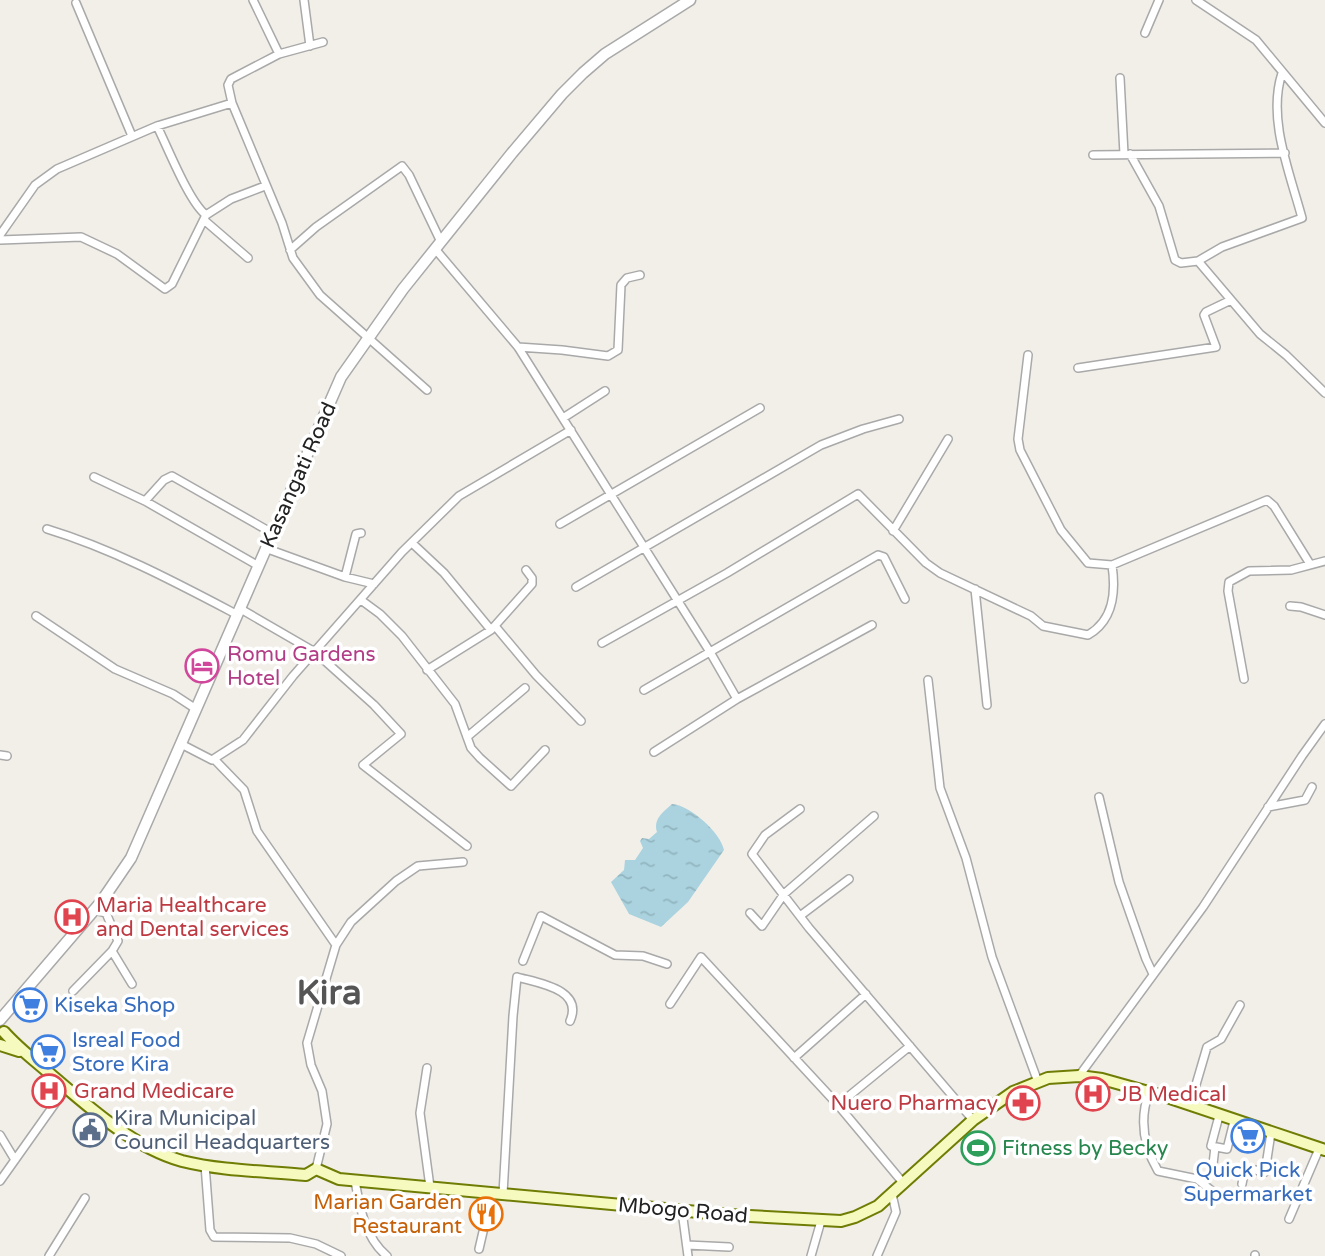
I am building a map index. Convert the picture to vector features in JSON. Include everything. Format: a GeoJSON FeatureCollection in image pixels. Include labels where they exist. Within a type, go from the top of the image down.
{"type":"FeatureCollection","features":[{"type":"Feature","properties":{"kind":"main road","name":"Mbogo Road"},"geometry":{"type":"LineString","coordinates":[[1,1033],[21,1052],[118,1127],[151,1148],[183,1161],[306,1175],[316,1169],[339,1179],[355,1181],[682,1211],[821,1221],[855,1217],[878,1206],[973,1120],[1013,1092],[1038,1082],[1079,1076],[1149,1092],[1322,1149]]}},
{"type":"Feature","properties":{"kind":"street"},"geometry":{"type":"LineString","coordinates":[[253,0],[279,54]]}},
{"type":"Feature","properties":{"kind":"street"},"geometry":{"type":"LineString","coordinates":[[304,0],[310,46]]}},
{"type":"Feature","properties":{"kind":"street","name":"Kasangati Road"},"geometry":{"type":"LineString","coordinates":[[1,1033],[131,858],[341,377],[403,289],[512,153],[583,73],[605,54],[690,0]]}},
{"type":"Feature","properties":{"kind":"street"},"geometry":{"type":"LineString","coordinates":[[1145,33],[1159,0]]}},
{"type":"Feature","properties":{"kind":"street"},"geometry":{"type":"LineString","coordinates":[[1196,0],[1255,40],[1325,123]]}},
{"type":"Feature","properties":{"kind":"street"},"geometry":{"type":"LineString","coordinates":[[76,3],[132,136]]}},
{"type":"Feature","properties":{"kind":"street"},"geometry":{"type":"LineString","coordinates":[[323,42],[279,54],[231,79],[228,85],[232,103],[282,223],[290,250],[305,278],[320,295],[427,390]]}},
{"type":"Feature","properties":{"kind":"street"},"geometry":{"type":"LineString","coordinates":[[1120,78],[1127,154],[1159,206],[1175,260],[1181,263],[1198,261],[1222,247],[1302,218],[1278,122],[1277,89],[1282,73]]}},
{"type":"Feature","properties":{"kind":"street"},"geometry":{"type":"LineString","coordinates":[[0,237],[35,185],[46,176],[92,152],[157,126],[232,103]]}},
{"type":"Feature","properties":{"kind":"street"},"geometry":{"type":"LineString","coordinates":[[1278,122],[1286,115]]}},
{"type":"Feature","properties":{"kind":"street"},"geometry":{"type":"LineString","coordinates":[[157,126],[205,218],[248,258]]}},
{"type":"Feature","properties":{"kind":"street"},"geometry":{"type":"LineString","coordinates":[[1093,155],[1285,153]]}},
{"type":"Feature","properties":{"kind":"street"},"geometry":{"type":"LineString","coordinates":[[290,250],[316,227],[402,166],[409,175],[438,246],[518,347],[678,600],[737,699]]}},
{"type":"Feature","properties":{"kind":"street"},"geometry":{"type":"LineString","coordinates":[[0,237],[82,237],[117,254],[165,289],[173,283],[205,218],[239,195],[265,186]]}},
{"type":"Feature","properties":{"kind":"street"},"geometry":{"type":"LineString","coordinates":[[1198,261],[1260,334],[1325,393]]}},
{"type":"Feature","properties":{"kind":"street"},"geometry":{"type":"LineString","coordinates":[[518,347],[608,356],[615,354],[618,350],[621,285],[627,278],[640,275]]}},
{"type":"Feature","properties":{"kind":"street"},"geometry":{"type":"LineString","coordinates":[[1078,368],[1216,347],[1204,315],[1231,300]]}},
{"type":"Feature","properties":{"kind":"street"},"geometry":{"type":"LineString","coordinates":[[1028,355],[1018,439],[1020,450],[1061,530],[1088,563],[1112,565],[1265,500],[1273,506],[1310,564]]}},
{"type":"Feature","properties":{"kind":"street"},"geometry":{"type":"LineString","coordinates":[[563,418],[605,391]]}},
{"type":"Feature","properties":{"kind":"street"},"geometry":{"type":"LineString","coordinates":[[560,524],[760,408]]}},
{"type":"Feature","properties":{"kind":"street"},"geometry":{"type":"LineString","coordinates":[[576,587],[821,445],[899,419]]}},
{"type":"Feature","properties":{"kind":"street"},"geometry":{"type":"LineString","coordinates":[[181,744],[210,760],[215,760],[243,740],[293,676],[374,584],[459,496],[570,430]]}},
{"type":"Feature","properties":{"kind":"street"},"geometry":{"type":"LineString","coordinates":[[893,531],[948,439]]}},
{"type":"Feature","properties":{"kind":"street"},"geometry":{"type":"LineString","coordinates":[[145,501],[164,480],[172,476],[274,534]]}},
{"type":"Feature","properties":{"kind":"street"},"geometry":{"type":"LineString","coordinates":[[94,477],[145,501],[257,565]]}},
{"type":"Feature","properties":{"kind":"street"},"geometry":{"type":"LineString","coordinates":[[602,643],[727,573],[856,495],[862,496],[893,531],[940,573],[1031,616],[1043,626],[1088,635],[1102,627],[1116,591],[1112,565]]}},
{"type":"Feature","properties":{"kind":"street"},"geometry":{"type":"LineString","coordinates":[[47,528],[150,569],[315,652],[374,705],[401,734],[363,765],[467,846]]}},
{"type":"Feature","properties":{"kind":"street"},"geometry":{"type":"LineString","coordinates":[[345,577],[356,534],[362,533]]}},
{"type":"Feature","properties":{"kind":"street"},"geometry":{"type":"LineString","coordinates":[[412,542],[581,721]]}},
{"type":"Feature","properties":{"kind":"street"},"geometry":{"type":"LineString","coordinates":[[265,548],[345,577],[374,584]]}},
{"type":"Feature","properties":{"kind":"street"},"geometry":{"type":"LineString","coordinates":[[644,690],[878,555],[884,557],[905,599]]}},
{"type":"Feature","properties":{"kind":"street"},"geometry":{"type":"LineString","coordinates":[[1244,679],[1228,591],[1229,582],[1249,571],[1291,570],[1325,561]]}},
{"type":"Feature","properties":{"kind":"street"},"geometry":{"type":"LineString","coordinates":[[427,670],[493,628],[532,584],[532,578],[526,570]]}},
{"type":"Feature","properties":{"kind":"street"},"geometry":{"type":"LineString","coordinates":[[975,589],[986,705]]}},
{"type":"Feature","properties":{"kind":"street"},"geometry":{"type":"LineString","coordinates":[[361,600],[402,636],[455,704],[471,748],[511,786],[545,750]]}},
{"type":"Feature","properties":{"kind":"street"},"geometry":{"type":"LineString","coordinates":[[1290,607],[1301,607],[1325,615]]}},
{"type":"Feature","properties":{"kind":"street"},"geometry":{"type":"LineString","coordinates":[[36,616],[115,669],[173,694],[197,709]]}},
{"type":"Feature","properties":{"kind":"street"},"geometry":{"type":"LineString","coordinates":[[654,752],[737,699],[872,625]]}},
{"type":"Feature","properties":{"kind":"street"},"geometry":{"type":"LineString","coordinates":[[928,680],[940,788],[966,858],[992,957],[1038,1082]]}},
{"type":"Feature","properties":{"kind":"street"},"geometry":{"type":"LineString","coordinates":[[467,737],[525,688]]}},
{"type":"Feature","properties":{"kind":"street"},"geometry":{"type":"LineString","coordinates":[[1079,1076],[1203,907],[1325,724]]}},
{"type":"Feature","properties":{"kind":"street"},"geometry":{"type":"LineString","coordinates":[[215,760],[244,790],[257,831],[335,945]]}},
{"type":"Feature","properties":{"kind":"street"},"geometry":{"type":"LineString","coordinates":[[1268,807],[1304,800],[1312,787]]}},
{"type":"Feature","properties":{"kind":"street"},"geometry":{"type":"LineString","coordinates":[[1099,797],[1119,882],[1153,974]]}},
{"type":"Feature","properties":{"kind":"street"},"geometry":{"type":"LineString","coordinates":[[800,809],[765,835],[752,854],[800,916],[973,1120]]}},
{"type":"Feature","properties":{"kind":"street"},"geometry":{"type":"LineString","coordinates":[[750,913],[762,926],[784,894],[874,816]]}},
{"type":"Feature","properties":{"kind":"street"},"geometry":{"type":"LineString","coordinates":[[316,1169],[327,1124],[322,1091],[311,1065],[307,1043],[335,945],[351,922],[396,881],[418,866],[463,862]]}},
{"type":"Feature","properties":{"kind":"street"},"geometry":{"type":"LineString","coordinates":[[800,916],[849,878]]}},
{"type":"Feature","properties":{"kind":"street"},"geometry":{"type":"LineString","coordinates":[[73,991],[112,951],[118,941],[106,913],[93,911]]}},
{"type":"Feature","properties":{"kind":"street"},"geometry":{"type":"LineString","coordinates":[[523,961],[541,916],[615,956],[643,956],[667,964]]}},
{"type":"Feature","properties":{"kind":"street"},"geometry":{"type":"LineString","coordinates":[[112,951],[132,984]]}},
{"type":"Feature","properties":{"kind":"street"},"geometry":{"type":"LineString","coordinates":[[670,1004],[701,957],[838,1105],[904,1184]]}},
{"type":"Feature","properties":{"kind":"street"},"geometry":{"type":"LineString","coordinates":[[479,1249],[497,1194],[508,1135],[517,977],[565,993],[573,1007],[570,1021]]}},
{"type":"Feature","properties":{"kind":"street"},"geometry":{"type":"LineString","coordinates":[[794,1058],[866,994]]}},
{"type":"Feature","properties":{"kind":"street"},"geometry":{"type":"LineString","coordinates":[[1190,1105],[1207,1047],[1221,1040],[1240,1005]]}},
{"type":"Feature","properties":{"kind":"street"},"geometry":{"type":"LineString","coordinates":[[838,1105],[910,1046]]}},
{"type":"Feature","properties":{"kind":"street"},"geometry":{"type":"LineString","coordinates":[[427,1069],[420,1113],[430,1187]]}},
{"type":"Feature","properties":{"kind":"street"},"geometry":{"type":"LineString","coordinates":[[0,1181],[66,1088]]}},
{"type":"Feature","properties":{"kind":"street"},"geometry":{"type":"LineString","coordinates":[[1149,1092],[1145,1103],[1145,1146],[1158,1171],[1196,1178],[1212,1191]]}},
{"type":"Feature","properties":{"kind":"street"},"geometry":{"type":"LineString","coordinates":[[1219,1116],[1211,1146],[1227,1149],[1234,1121]]}},
{"type":"Feature","properties":{"kind":"street"},"geometry":{"type":"LineString","coordinates":[[1242,1184],[1245,1168],[1265,1172],[1271,1133]]}},
{"type":"Feature","properties":{"kind":"street"},"geometry":{"type":"LineString","coordinates":[[0,1135],[15,1160]]}},
{"type":"Feature","properties":{"kind":"street"},"geometry":{"type":"LineString","coordinates":[[1212,1173],[1215,1147]]}},
{"type":"Feature","properties":{"kind":"street"},"geometry":{"type":"LineString","coordinates":[[1289,1219],[1322,1149]]}},
{"type":"Feature","properties":{"kind":"street"},"geometry":{"type":"LineString","coordinates":[[205,1165],[210,1230],[214,1237],[290,1238],[316,1244],[341,1256]]}},
{"type":"Feature","properties":{"kind":"street"},"geometry":{"type":"LineString","coordinates":[[355,1181],[367,1227],[376,1245],[387,1256]]}},
{"type":"Feature","properties":{"kind":"street"},"geometry":{"type":"LineString","coordinates":[[877,1256],[896,1212],[892,1194]]}},
{"type":"Feature","properties":{"kind":"street"},"geometry":{"type":"LineString","coordinates":[[49,1256],[85,1198]]}},
{"type":"Feature","properties":{"kind":"street"},"geometry":{"type":"LineString","coordinates":[[682,1211],[688,1256]]}},
{"type":"Feature","properties":{"kind":"street"},"geometry":{"type":"LineString","coordinates":[[811,1256],[821,1221]]}},
{"type":"Feature","properties":{"kind":"street"},"geometry":{"type":"LineString","coordinates":[[687,1245],[729,1247]]}},
{"type":"Feature","properties":{"kind":"water"},"geometry":{"type":"Polygon","coordinates":[[[672,804],[687,809],[704,821],[722,843],[724,850],[688,902],[661,927],[629,914],[611,882],[624,870],[625,860],[635,860],[643,848],[640,841],[642,838],[649,839],[657,832],[658,820],[672,804]]]}},
{"type":"Feature","properties":{"kind":"place","name":"Romu Gardens Hotel"},"geometry":{"type":"Point","coordinates":[202,666]}},
{"type":"Feature","properties":{"kind":"place","name":"Maria Healthcare and Dental services"},"geometry":{"type":"Point","coordinates":[72,917]}},
{"type":"Feature","properties":{"kind":"place","name":"Kiseka Shop"},"geometry":{"type":"Point","coordinates":[30,1005]}},
{"type":"Feature","properties":{"kind":"place","name":"Isreal Food Store Kira"},"geometry":{"type":"Point","coordinates":[48,1052]}},
{"type":"Feature","properties":{"kind":"place","name":"Grand Medicare"},"geometry":{"type":"Point","coordinates":[49,1091]}},
{"type":"Feature","properties":{"kind":"place","name":"JB Medical"},"geometry":{"type":"Point","coordinates":[1093,1094]}},
{"type":"Feature","properties":{"kind":"place","name":"Nuero Pharmacy"},"geometry":{"type":"Point","coordinates":[1023,1103]}},
{"type":"Feature","properties":{"kind":"place","name":"Kira Municipal Council Headquarters"},"geometry":{"type":"Point","coordinates":[90,1130]}},
{"type":"Feature","properties":{"kind":"place","name":"Quick Pick Supermarket"},"geometry":{"type":"Point","coordinates":[1248,1136]}},
{"type":"Feature","properties":{"kind":"place","name":"Fitness by Becky"},"geometry":{"type":"Point","coordinates":[978,1148]}},
{"type":"Feature","properties":{"kind":"place","name":"Marian Garden Restaurant"},"geometry":{"type":"Point","coordinates":[486,1214]}},
{"type":"Feature","properties":{"kind":"district","name":"Kira"},"geometry":{"type":"Point","coordinates":[329,992]}}]}
